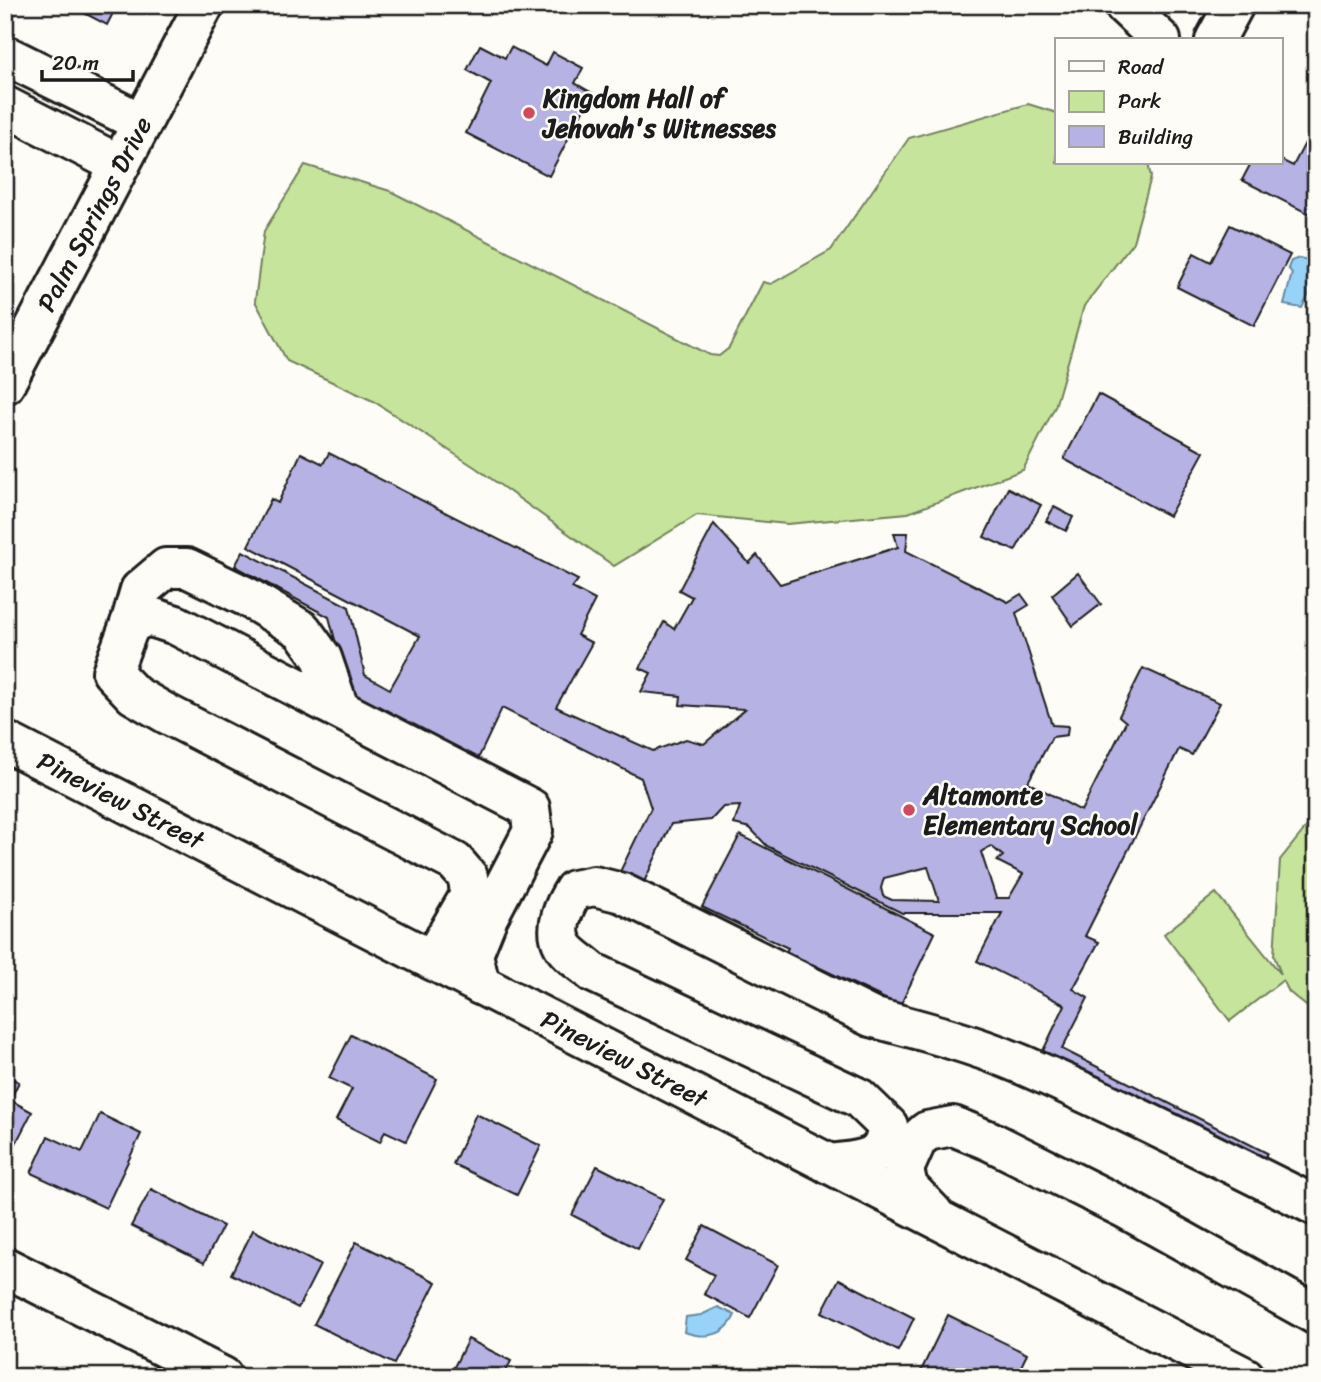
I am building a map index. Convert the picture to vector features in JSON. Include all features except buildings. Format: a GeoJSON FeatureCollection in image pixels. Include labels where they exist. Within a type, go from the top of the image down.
{"type":"FeatureCollection","features":[{"type":"Feature","properties":{"kind":"street","name":"Palm Springs Drive"},"geometry":{"type":"LineString","coordinates":[[5,384],[204,5]]}},
{"type":"Feature","properties":{"kind":"street"},"geometry":{"type":"LineString","coordinates":[[1124,5],[1159,38]]}},
{"type":"Feature","properties":{"kind":"street"},"geometry":{"type":"LineString","coordinates":[[1216,38],[1234,5]]}},
{"type":"Feature","properties":{"kind":"street"},"geometry":{"type":"LineString","coordinates":[[5,55],[142,123]]}},
{"type":"Feature","properties":{"kind":"street"},"geometry":{"type":"LineString","coordinates":[[5,106],[120,165]]}},
{"type":"Feature","properties":{"kind":"street"},"geometry":{"type":"LineString","coordinates":[[339,708],[322,658],[302,629],[247,597],[187,568],[166,568],[140,590],[112,672],[134,695],[455,862],[468,877],[470,895],[432,960]]}},
{"type":"Feature","properties":{"kind":"street"},"geometry":{"type":"LineString","coordinates":[[129,628],[130,624],[148,616],[176,625],[530,808],[533,831],[488,917],[474,954],[480,985]]}},
{"type":"Feature","properties":{"kind":"street","name":"Pineview Street"},"geometry":{"type":"LineString","coordinates":[[5,741],[1245,1377]]}},
{"type":"Feature","properties":{"kind":"street"},"geometry":{"type":"LineString","coordinates":[[829,1164],[870,1157],[880,1150],[887,1138],[888,1126],[859,1098],[592,972],[562,944],[560,928],[564,905],[574,890],[594,886],[622,893],[871,1017],[1021,1064],[1316,1206]]}},
{"type":"Feature","properties":{"kind":"street"},"geometry":{"type":"LineString","coordinates":[[942,1222],[908,1186],[904,1169],[917,1140],[927,1131],[953,1126],[990,1141],[1124,1208],[1316,1315]]}},
{"type":"Feature","properties":{"kind":"street"},"geometry":{"type":"LineString","coordinates":[[5,1267],[223,1377]]}},
{"type":"Feature","properties":{"kind":"green space"},"geometry":{"type":"Polygon","coordinates":[[[1028,104],[1055,112],[1055,164],[1148,164],[1151,177],[1133,242],[1084,306],[1055,407],[1023,470],[908,513],[787,524],[697,515],[614,566],[476,468],[373,401],[287,361],[255,301],[264,231],[305,165],[390,191],[710,355],[719,356],[729,348],[763,282],[771,284],[831,250],[909,138],[1028,104]]]}},
{"type":"Feature","properties":{"kind":"green space"},"geometry":{"type":"Polygon","coordinates":[[[1316,815],[1316,1014],[1289,992],[1283,980],[1230,1021],[1164,934],[1216,893],[1281,974],[1274,956],[1280,860],[1316,815]]]}},
{"type":"Feature","properties":{"kind":"water"},"geometry":{"type":"Polygon","coordinates":[[[1299,258],[1313,261],[1309,294],[1302,308],[1284,305],[1292,273],[1288,268],[1291,261],[1299,258]]]}},
{"type":"Feature","properties":{"kind":"water"},"geometry":{"type":"Polygon","coordinates":[[[718,1307],[735,1315],[726,1328],[707,1335],[684,1332],[686,1317],[701,1315],[718,1307]]]}},
{"type":"Feature","properties":{"kind":"place","name":"Kingdom Hall of Jehovah's Witnesses"},"geometry":{"type":"Point","coordinates":[529,113]}},
{"type":"Feature","properties":{"kind":"place","name":"Altamonte Elementary School"},"geometry":{"type":"Point","coordinates":[909,810]}}]}
